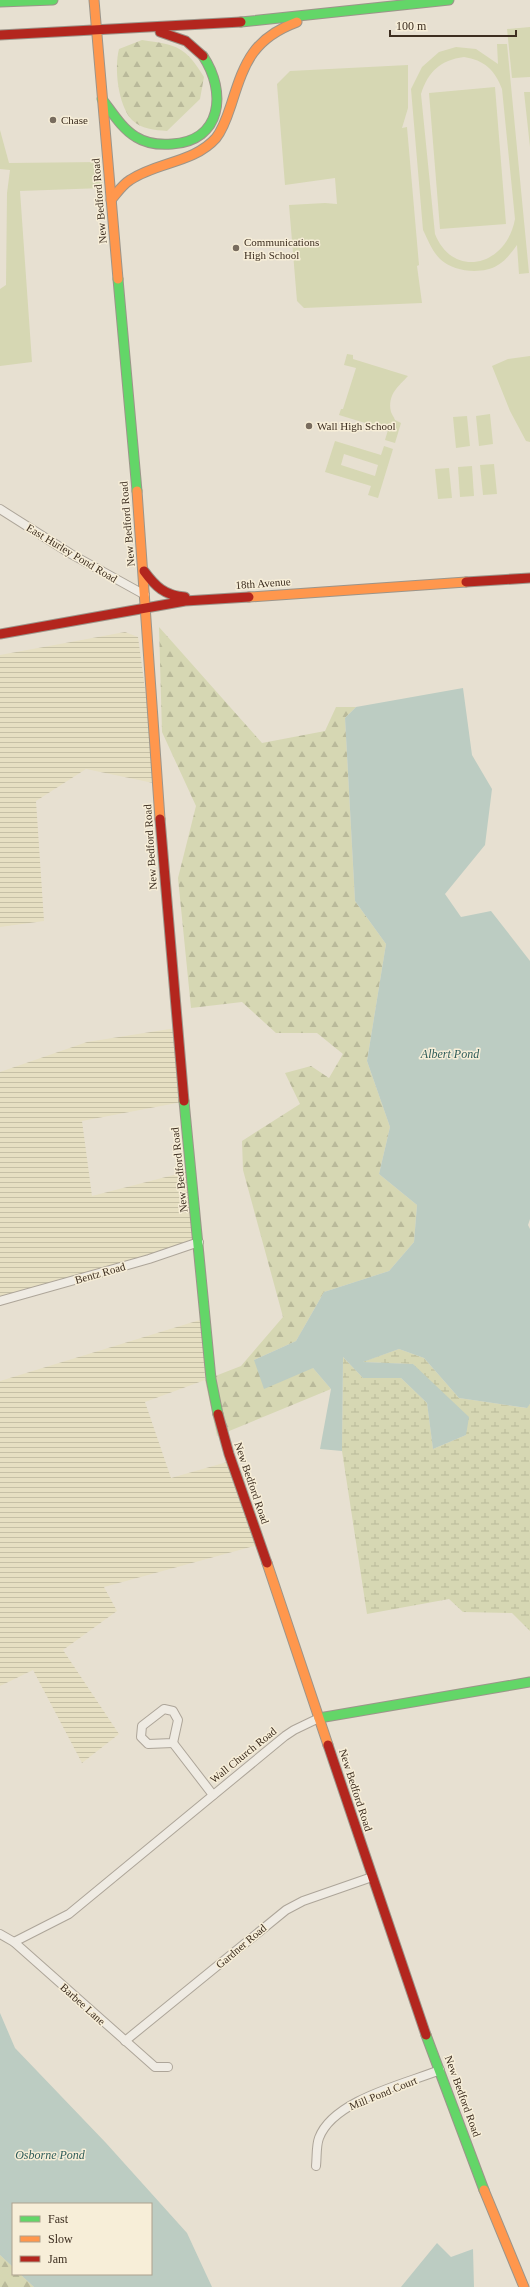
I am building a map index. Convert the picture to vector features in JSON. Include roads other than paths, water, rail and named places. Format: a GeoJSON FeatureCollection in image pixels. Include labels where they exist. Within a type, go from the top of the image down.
{"type":"FeatureCollection","features":[{"type":"Feature","properties":{"kind":"main road"},"geometry":{"type":"LineString","coordinates":[[0,2],[53,0]]}},
{"type":"Feature","properties":{"kind":"main road","name":"New Bedford Road"},"geometry":{"type":"LineString","coordinates":[[94,0],[144,571],[145,608],[184,1106],[199,1242],[211,1379],[220,1424],[372,1877],[440,2070],[524,2287]]}},
{"type":"Feature","properties":{"kind":"main road"},"geometry":{"type":"LineString","coordinates":[[0,34],[236,23],[335,14],[450,0]]}},
{"type":"Feature","properties":{"kind":"main road"},"geometry":{"type":"LineString","coordinates":[[111,200],[121,187],[134,177],[200,150],[214,140],[225,122],[245,63],[261,41],[287,26],[335,14]]}},
{"type":"Feature","properties":{"kind":"main road"},"geometry":{"type":"LineString","coordinates":[[102,99],[129,132],[141,140],[155,145],[174,146],[190,142],[204,132],[212,123],[218,105],[217,84],[212,68],[202,53],[182,37],[135,28]]}},
{"type":"Feature","properties":{"kind":"main road"},"geometry":{"type":"LineString","coordinates":[[144,571],[158,589],[173,597],[222,598]]}},
{"type":"Feature","properties":{"kind":"main road","name":"18th Avenue"},"geometry":{"type":"LineString","coordinates":[[0,634],[145,608],[222,598],[530,578]]}},
{"type":"Feature","properties":{"kind":"main road","name":"Wall Church Road"},"geometry":{"type":"LineString","coordinates":[[319,1718],[530,1682]]}},
{"type":"Feature","properties":{"kind":"street","name":"East Hurley Pond Road"},"geometry":{"type":"LineString","coordinates":[[0,509],[71,554],[145,595]]}},
{"type":"Feature","properties":{"kind":"street","name":"Bentz Road"},"geometry":{"type":"LineString","coordinates":[[0,1301],[149,1259],[199,1242]]}},
{"type":"Feature","properties":{"kind":"street"},"geometry":{"type":"LineString","coordinates":[[173,1743],[148,1744],[141,1737],[142,1726],[160,1711],[168,1709],[173,1711],[178,1720],[173,1743],[213,1795]]}},
{"type":"Feature","properties":{"kind":"street","name":"Wall Church Road"},"geometry":{"type":"LineString","coordinates":[[14,1942],[58,1921],[69,1914],[294,1730],[319,1718]]}},
{"type":"Feature","properties":{"kind":"street","name":"Gardner Road"},"geometry":{"type":"LineString","coordinates":[[124,2041],[286,1910],[303,1901],[372,1877]]}},
{"type":"Feature","properties":{"kind":"street","name":"Barbee Lane"},"geometry":{"type":"LineString","coordinates":[[0,1934],[14,1942],[155,2067],[168,2067]]}},
{"type":"Feature","properties":{"kind":"street","name":"Mill Pond Court"},"geometry":{"type":"LineString","coordinates":[[316,2166],[319,2139],[330,2121],[342,2110],[357,2101],[440,2070]]}},
{"type":"Feature","properties":{"kind":"water","name":"Albert Pond"},"geometry":{"type":"Polygon","coordinates":[[[463,688],[472,755],[492,789],[485,845],[445,894],[461,917],[491,911],[530,961],[530,1219],[528,1225],[530,1229],[530,1404],[527,1408],[459,1398],[424,1358],[399,1349],[363,1362],[413,1364],[469,1417],[466,1435],[433,1449],[427,1403],[401,1378],[363,1378],[343,1357],[342,1451],[320,1449],[331,1389],[313,1368],[264,1389],[254,1360],[296,1341],[324,1292],[389,1271],[414,1242],[417,1205],[379,1174],[390,1127],[367,1061],[386,944],[355,901],[345,718],[356,707],[463,688]]]}},
{"type":"Feature","properties":{"kind":"water","name":"Osborne Pond"},"geometry":{"type":"Polygon","coordinates":[[[0,2013],[15,2048],[106,2143],[187,2233],[212,2287],[34,2287],[21,2275],[152,2275],[152,2203],[12,2203],[12,2266],[0,2255],[0,2013]]]}},
{"type":"Feature","properties":{"kind":"water"},"geometry":{"type":"Polygon","coordinates":[[[437,2243],[451,2257],[473,2249],[474,2287],[401,2287],[437,2243]]]}},
{"type":"Feature","properties":{"kind":"place","name":"Chase"},"geometry":{"type":"Point","coordinates":[53,120]}},
{"type":"Feature","properties":{"kind":"place","name":"Communications High School"},"geometry":{"type":"Point","coordinates":[236,248]}},
{"type":"Feature","properties":{"kind":"place","name":"Wall High School"},"geometry":{"type":"Point","coordinates":[309,426]}}]}
